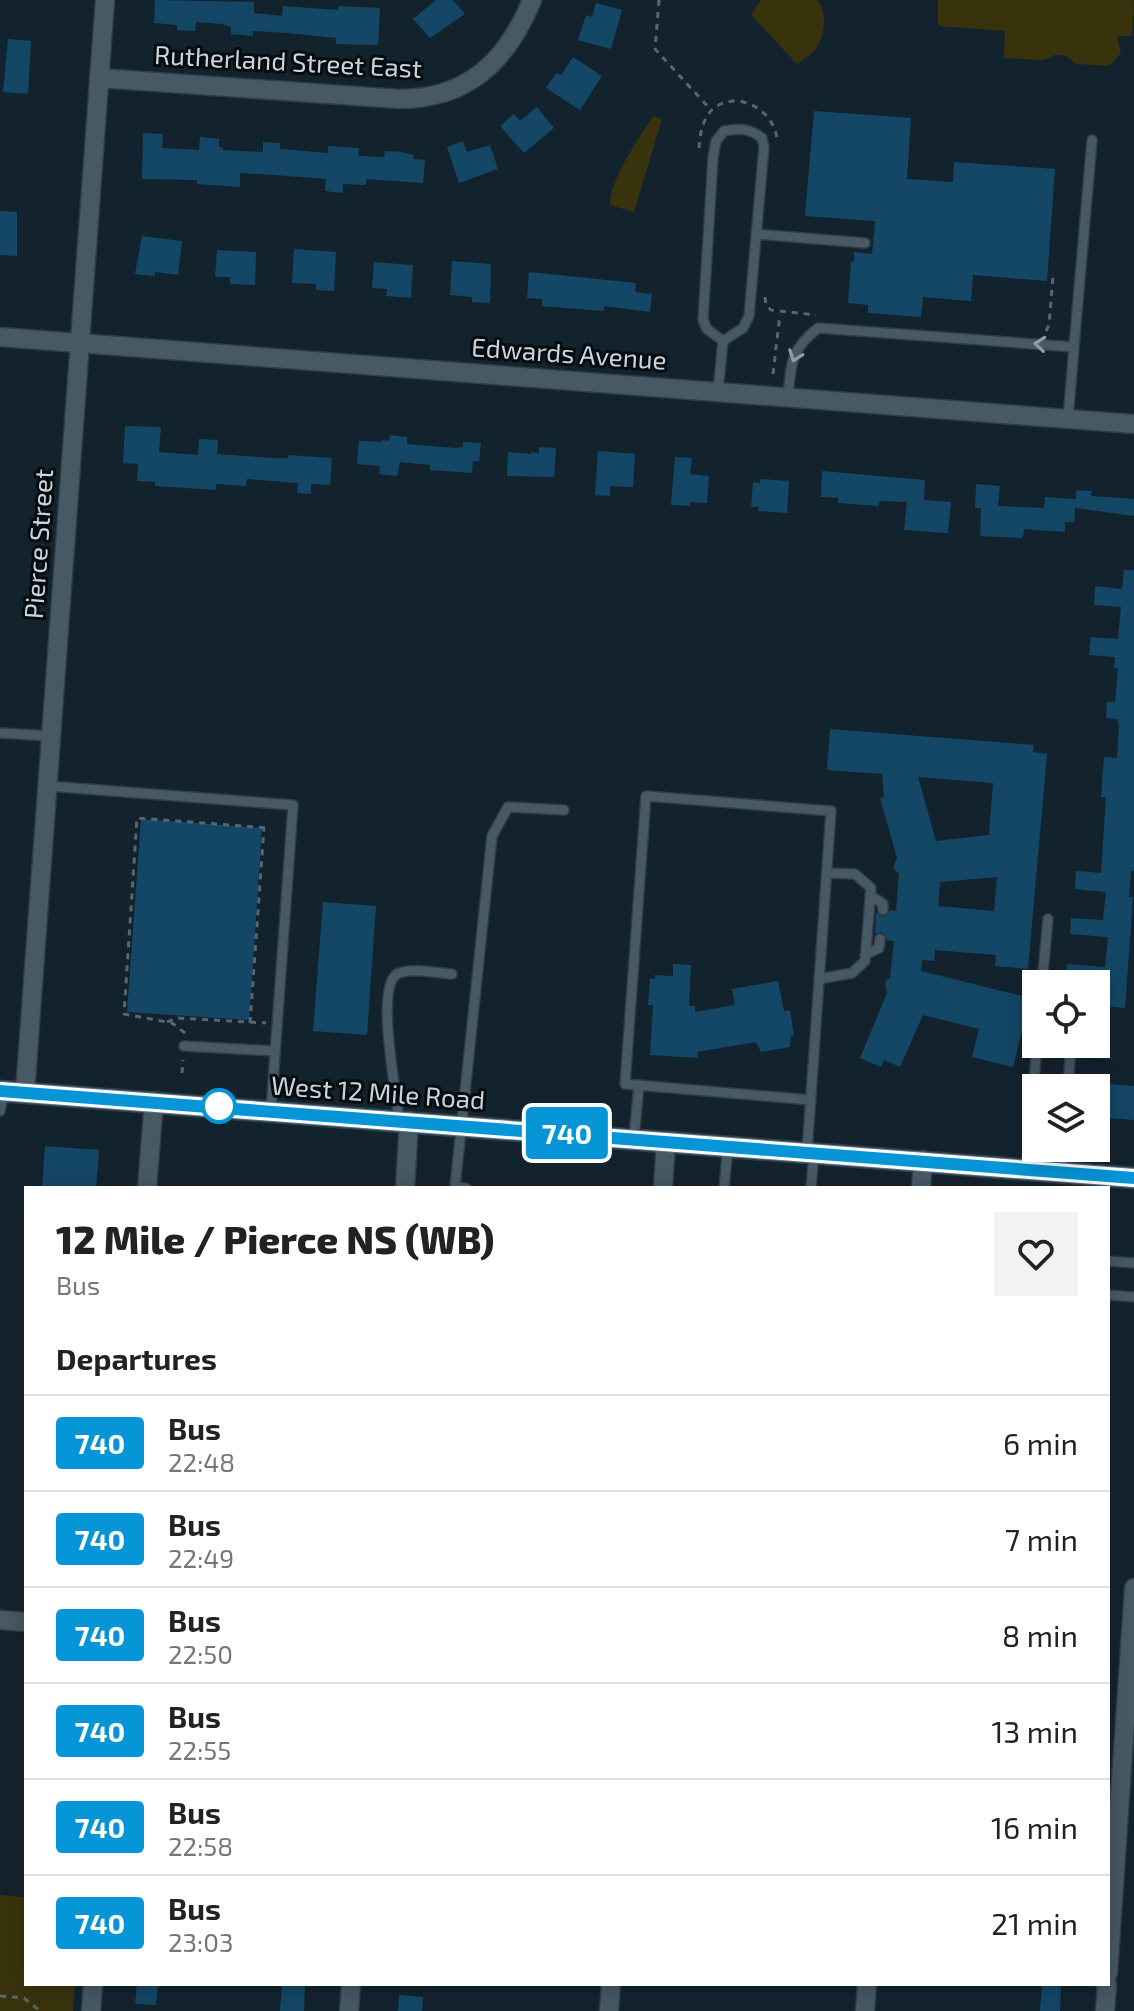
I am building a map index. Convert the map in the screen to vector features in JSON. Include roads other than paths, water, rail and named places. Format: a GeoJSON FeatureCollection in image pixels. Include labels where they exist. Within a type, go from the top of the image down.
{"type":"FeatureCollection","features":[{"type":"Feature","properties":{"kind":"main road","name":"West 12 Mile Road"},"geometry":{"type":"LineString","coordinates":[[1,1098],[25,1092],[154,1101],[1134,1178]]}},
{"type":"Feature","properties":{"kind":"street","name":"Pierce Street"},"geometry":{"type":"LineString","coordinates":[[25,1092],[105,0]]}},
{"type":"Feature","properties":{"kind":"street","name":"Rutherland Street East"},"geometry":{"type":"LineString","coordinates":[[99,78],[411,99],[438,95],[459,87],[490,66],[518,32],[532,0]]}},
{"type":"Feature","properties":{"kind":"street","name":"Edwards Avenue"},"geometry":{"type":"LineString","coordinates":[[0,337],[1134,424]]}},
{"type":"Feature","properties":{"kind":"street"},"geometry":{"type":"LineString","coordinates":[[147,1186],[154,1101]]}},
{"type":"Feature","properties":{"kind":"street"},"geometry":{"type":"LineString","coordinates":[[404,1121],[405,1186]]}},
{"type":"Feature","properties":{"kind":"street"},"geometry":{"type":"LineString","coordinates":[[663,1186],[666,1141]]}},
{"type":"Feature","properties":{"kind":"street"},"geometry":{"type":"LineString","coordinates":[[921,1186],[923,1160]]}},
{"type":"Feature","properties":{"kind":"street"},"geometry":{"type":"LineString","coordinates":[[1110,1935],[1122,1706],[1134,1588]]}},
{"type":"Feature","properties":{"kind":"street"},"geometry":{"type":"LineString","coordinates":[[0,1620],[24,1622]]}},
{"type":"Feature","properties":{"kind":"street"},"geometry":{"type":"LineString","coordinates":[[91,2011],[93,1986]]}},
{"type":"Feature","properties":{"kind":"street"},"geometry":{"type":"LineString","coordinates":[[349,2011],[351,1986]]}},
{"type":"Feature","properties":{"kind":"street"},"geometry":{"type":"LineString","coordinates":[[609,2011],[611,1986]]}},
{"type":"Feature","properties":{"kind":"street"},"geometry":{"type":"LineString","coordinates":[[865,2011],[867,1986]]}},
{"type":"Feature","properties":{"kind":"street"},"geometry":{"type":"LineString","coordinates":[[1105,2011],[1107,1986]]}},
{"type":"Feature","properties":{"kind":"lane"},"geometry":{"type":"LineString","coordinates":[[738,128],[752,131],[762,138],[764,147],[749,316],[743,328],[723,341],[707,329],[703,320],[713,158],[716,141],[724,131],[738,128]]}},
{"type":"Feature","properties":{"kind":"lane"},"geometry":{"type":"LineString","coordinates":[[1068,419],[1092,140]]}},
{"type":"Feature","properties":{"kind":"lane"},"geometry":{"type":"LineString","coordinates":[[756,234],[865,243]]}},
{"type":"Feature","properties":{"kind":"lane"},"geometry":{"type":"LineString","coordinates":[[788,397],[791,362],[801,342],[818,328],[1074,347]]}},
{"type":"Feature","properties":{"kind":"lane"},"geometry":{"type":"LineString","coordinates":[[718,391],[723,341]]}},
{"type":"Feature","properties":{"kind":"lane"},"geometry":{"type":"LineString","coordinates":[[0,733],[51,736]]}},
{"type":"Feature","properties":{"kind":"lane"},"geometry":{"type":"LineString","coordinates":[[48,786],[293,805],[271,1110]]}},
{"type":"Feature","properties":{"kind":"lane"},"geometry":{"type":"LineString","coordinates":[[811,1100],[625,1084],[646,796],[831,811],[811,1100],[811,1186]]}},
{"type":"Feature","properties":{"kind":"lane"},"geometry":{"type":"LineString","coordinates":[[455,1186],[492,836],[508,807],[564,810]]}},
{"type":"Feature","properties":{"kind":"lane"},"geometry":{"type":"LineString","coordinates":[[819,979],[852,973],[865,961],[871,888],[855,874],[827,873]]}},
{"type":"Feature","properties":{"kind":"lane"},"geometry":{"type":"LineString","coordinates":[[870,895],[883,904],[883,910]]}},
{"type":"Feature","properties":{"kind":"lane"},"geometry":{"type":"LineString","coordinates":[[1043,970],[1048,919]]}},
{"type":"Feature","properties":{"kind":"lane"},"geometry":{"type":"LineString","coordinates":[[865,955],[879,948],[880,939]]}},
{"type":"Feature","properties":{"kind":"lane"},"geometry":{"type":"LineString","coordinates":[[404,1121],[388,1033],[388,990],[392,978],[401,971],[452,974]]}},
{"type":"Feature","properties":{"kind":"lane"},"geometry":{"type":"LineString","coordinates":[[184,1046],[275,1051]]}},
{"type":"Feature","properties":{"kind":"lane"},"geometry":{"type":"LineString","coordinates":[[1027,1169],[1036,1058]]}},
{"type":"Feature","properties":{"kind":"lane"},"geometry":{"type":"LineString","coordinates":[[634,1138],[639,1085]]}},
{"type":"Feature","properties":{"kind":"lane"},"geometry":{"type":"LineString","coordinates":[[724,1186],[728,1146]]}},
{"type":"Feature","properties":{"kind":"lane"},"geometry":{"type":"LineString","coordinates":[[1063,1162],[1063,1172]]}},
{"type":"Feature","properties":{"kind":"lane"},"geometry":{"type":"LineString","coordinates":[[1110,1261],[1134,1263]]}},
{"type":"Feature","properties":{"kind":"lane"},"geometry":{"type":"LineString","coordinates":[[1110,1295],[1134,1297]]}}]}
